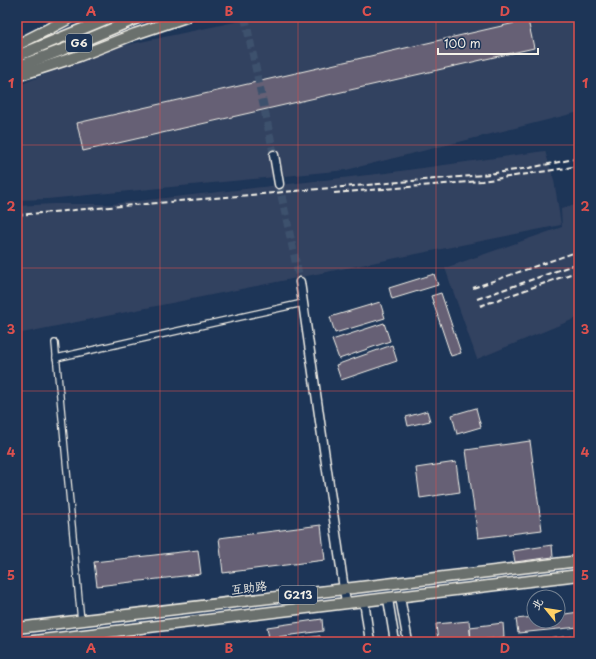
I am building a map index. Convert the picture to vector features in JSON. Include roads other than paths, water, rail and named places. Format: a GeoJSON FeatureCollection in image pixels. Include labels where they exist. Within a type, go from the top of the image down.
{"type":"FeatureCollection","features":[{"type":"Feature","properties":{"kind":"highway"},"geometry":{"type":"LineString","coordinates":[[17,45],[72,17]]}},
{"type":"Feature","properties":{"kind":"highway","name":"G6"},"geometry":{"type":"LineString","coordinates":[[17,56],[112,17]]}},
{"type":"Feature","properties":{"kind":"highway","name":"G6"},"geometry":{"type":"LineString","coordinates":[[17,67],[140,17]]}},
{"type":"Feature","properties":{"kind":"highway"},"geometry":{"type":"LineString","coordinates":[[17,76],[79,56],[135,34],[186,17]]}},
{"type":"Feature","properties":{"kind":"highway","name":"互助路"},"geometry":{"type":"LineString","coordinates":[[17,628],[579,561]]}},
{"type":"Feature","properties":{"kind":"highway","name":"G213"},"geometry":{"type":"LineString","coordinates":[[25,642],[579,575]]}},
{"type":"Feature","properties":{"kind":"main road"},"geometry":{"type":"LineString","coordinates":[[274,155],[279,184]]}},
{"type":"Feature","properties":{"kind":"main road"},"geometry":{"type":"LineString","coordinates":[[300,282],[346,603]]}},
{"type":"Feature","properties":{"kind":"main road"},"geometry":{"type":"LineString","coordinates":[[400,597],[408,642]]}},
{"type":"Feature","properties":{"kind":"main road"},"geometry":{"type":"LineString","coordinates":[[388,599],[395,642]]}},
{"type":"Feature","properties":{"kind":"main road"},"geometry":{"type":"LineString","coordinates":[[364,601],[370,642]]}},
{"type":"Feature","properties":{"kind":"street"},"geometry":{"type":"LineString","coordinates":[[56,358],[303,303]]}},
{"type":"Feature","properties":{"kind":"street"},"geometry":{"type":"LineString","coordinates":[[56,343],[56,358],[80,621]]}},
{"type":"Feature","properties":{"kind":"street"},"geometry":{"type":"LineString","coordinates":[[552,642],[579,639]]}},
{"type":"Feature","properties":{"kind":"tunnel"},"geometry":{"type":"LineString","coordinates":[[245,17],[274,155]]}},
{"type":"Feature","properties":{"kind":"tunnel"},"geometry":{"type":"LineString","coordinates":[[279,184],[300,282]]}},
{"type":"Feature","properties":{"kind":"railway"},"geometry":{"type":"LineString","coordinates":[[17,215],[482,175],[529,168],[579,158]]}},
{"type":"Feature","properties":{"kind":"railway"},"geometry":{"type":"LineString","coordinates":[[334,193],[482,181],[579,166]]}},
{"type":"Feature","properties":{"kind":"railway"},"geometry":{"type":"LineString","coordinates":[[473,288],[579,251]]}},
{"type":"Feature","properties":{"kind":"railway"},"geometry":{"type":"LineString","coordinates":[[477,299],[579,263]]}},
{"type":"Feature","properties":{"kind":"railway"},"geometry":{"type":"LineString","coordinates":[[480,306],[579,271]]}}]}
